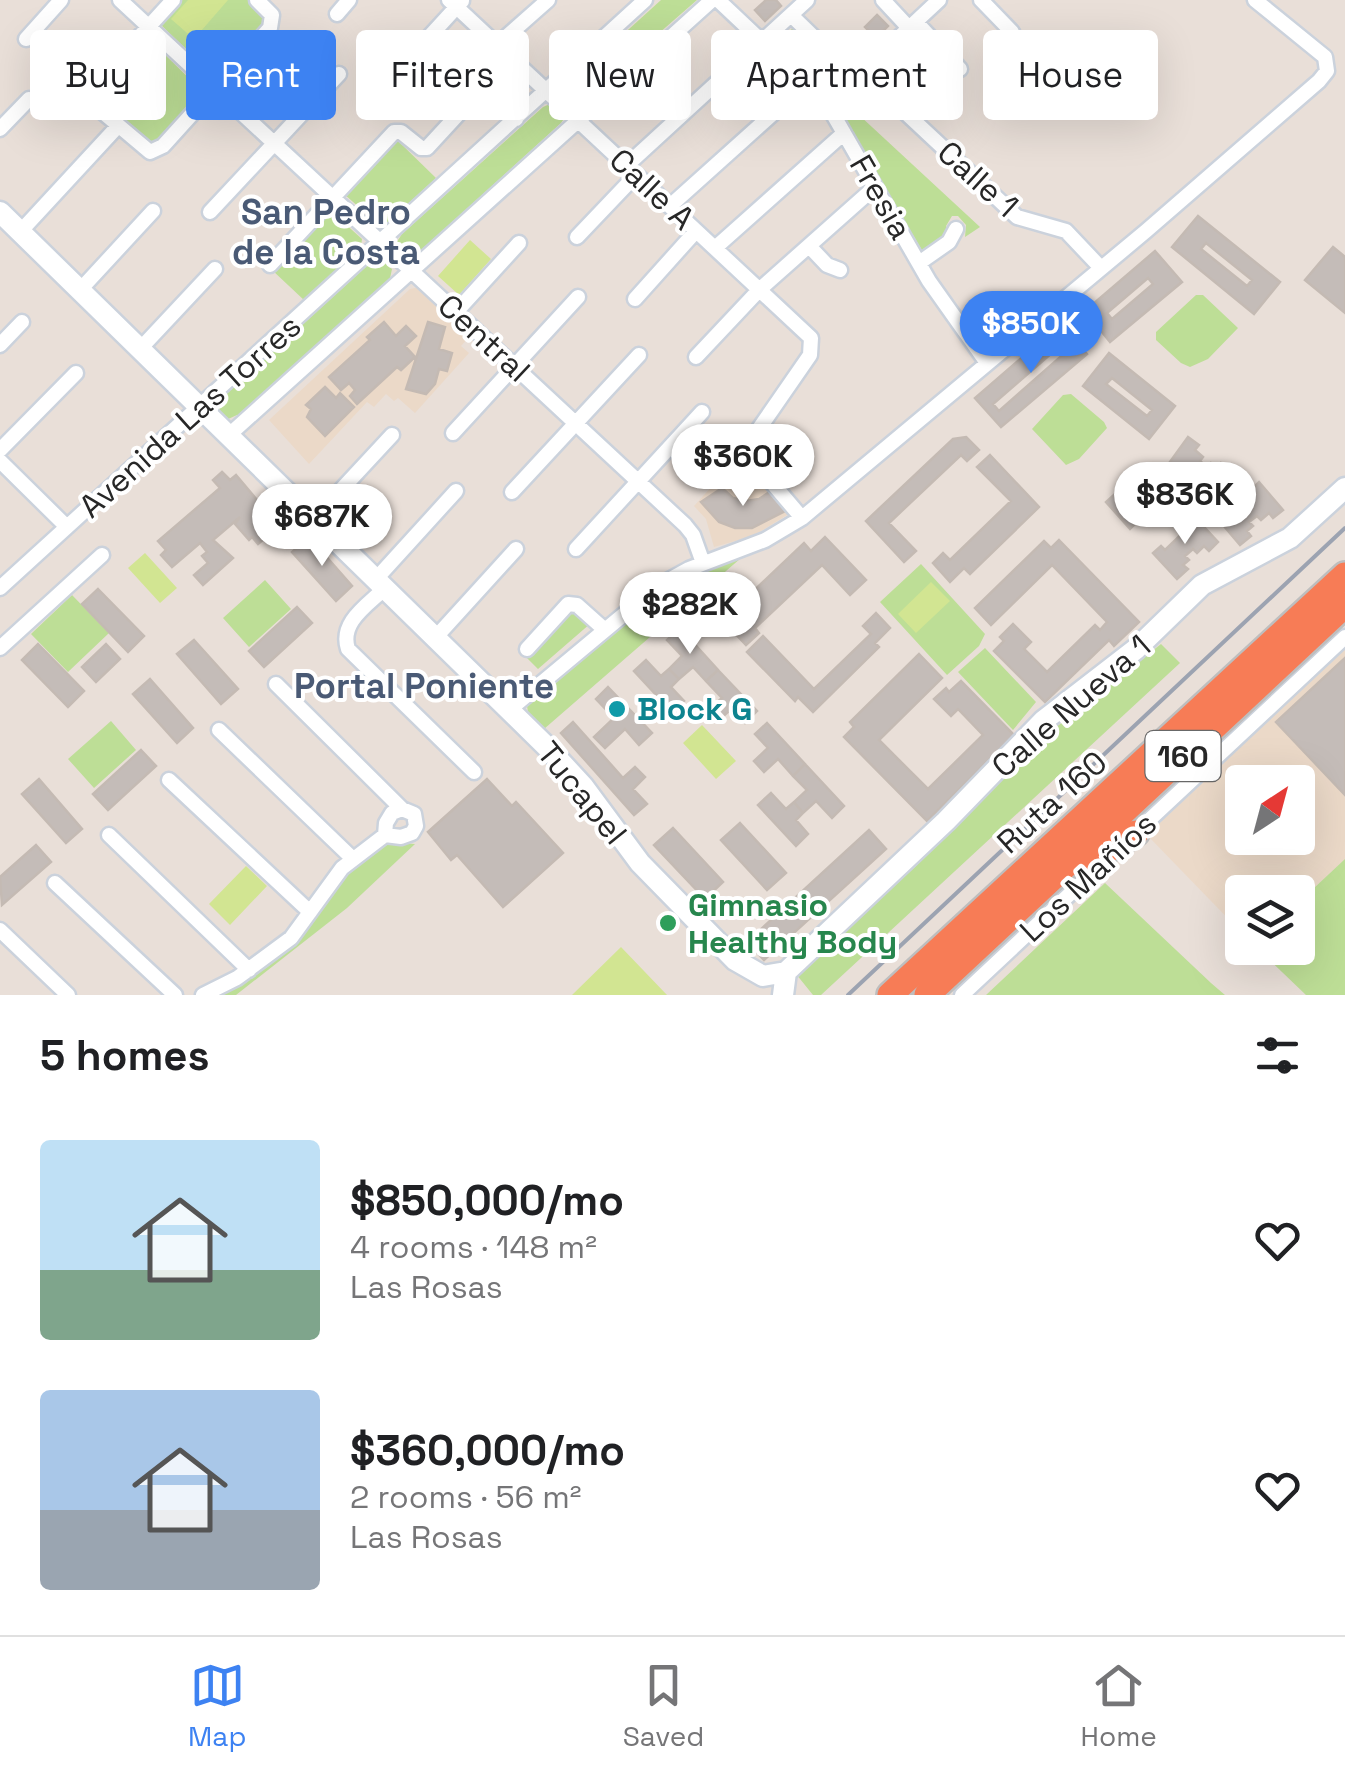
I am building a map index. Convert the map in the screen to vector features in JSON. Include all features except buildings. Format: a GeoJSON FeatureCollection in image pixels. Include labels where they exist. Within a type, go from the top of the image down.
{"type":"FeatureCollection","features":[{"type":"Feature","properties":{"kind":"highway","name":"Ruta 160"},"geometry":{"type":"LineString","coordinates":[[890,995],[1345,575]]}},
{"type":"Feature","properties":{"kind":"highway","name":"Ruta 160"},"geometry":{"type":"LineString","coordinates":[[927,995],[1345,605]]}},
{"type":"Feature","properties":{"kind":"highway"},"geometry":{"type":"LineString","coordinates":[[1035,894],[1136,833]]}},
{"type":"Feature","properties":{"kind":"main road","name":"Tucapel"},"geometry":{"type":"LineString","coordinates":[[0,212],[509,710],[583,786],[640,864],[750,971]]}},
{"type":"Feature","properties":{"kind":"main road","name":"Calle Nueva 1"},"geometry":{"type":"LineString","coordinates":[[786,972],[918,848],[1043,722],[1145,641],[1202,586],[1290,538],[1345,488]]}},
{"type":"Feature","properties":{"kind":"main road"},"geometry":{"type":"LineString","coordinates":[[750,971],[763,976],[786,972],[783,995]]}},
{"type":"Feature","properties":{"kind":"main road"},"geometry":{"type":"LineString","coordinates":[[750,971],[766,995]]}},
{"type":"Feature","properties":{"kind":"street"},"geometry":{"type":"LineString","coordinates":[[26,39],[62,0]]}},
{"type":"Feature","properties":{"kind":"street","name":"Central"},"geometry":{"type":"LineString","coordinates":[[120,0],[186,61]]}},
{"type":"Feature","properties":{"kind":"street"},"geometry":{"type":"LineString","coordinates":[[173,0],[90,92],[91,101],[147,151],[159,151],[187,120]]}},
{"type":"Feature","properties":{"kind":"street"},"geometry":{"type":"LineString","coordinates":[[257,0],[272,15],[272,24],[267,30]]}},
{"type":"Feature","properties":{"kind":"street"},"geometry":{"type":"LineString","coordinates":[[336,14],[350,0]]}},
{"type":"Feature","properties":{"kind":"street"},"geometry":{"type":"LineString","coordinates":[[515,30],[548,0]]}},
{"type":"Feature","properties":{"kind":"street","name":"Avenida Las Torres"},"geometry":{"type":"LineString","coordinates":[[529,108],[646,0]]}},
{"type":"Feature","properties":{"kind":"street","name":"Avenida Las Torres"},"geometry":{"type":"LineString","coordinates":[[680,30],[715,0]]}},
{"type":"Feature","properties":{"kind":"street","name":"Fresia"},"geometry":{"type":"LineString","coordinates":[[715,0],[749,30]]}},
{"type":"Feature","properties":{"kind":"street"},"geometry":{"type":"LineString","coordinates":[[776,30],[807,0]]}},
{"type":"Feature","properties":{"kind":"street"},"geometry":{"type":"LineString","coordinates":[[883,0],[917,30]]}},
{"type":"Feature","properties":{"kind":"street"},"geometry":{"type":"LineString","coordinates":[[907,30],[939,0]]}},
{"type":"Feature","properties":{"kind":"street"},"geometry":{"type":"LineString","coordinates":[[982,0],[1010,30]]}},
{"type":"Feature","properties":{"kind":"street"},"geometry":{"type":"LineString","coordinates":[[509,710],[658,586],[703,563],[765,540],[802,518],[1101,268],[1327,71],[1328,62],[1322,54],[1255,0]]}},
{"type":"Feature","properties":{"kind":"street"},"geometry":{"type":"LineString","coordinates":[[432,30],[456,2]]}},
{"type":"Feature","properties":{"kind":"street","name":"Calle A"},"geometry":{"type":"LineString","coordinates":[[456,2],[483,30]]}},
{"type":"Feature","properties":{"kind":"street","name":"Calle 1"},"geometry":{"type":"LineString","coordinates":[[792,15],[807,30]]}},
{"type":"Feature","properties":{"kind":"street"},"geometry":{"type":"LineString","coordinates":[[210,212],[339,74]]}},
{"type":"Feature","properties":{"kind":"street","name":"Calle A"},"geometry":{"type":"LineString","coordinates":[[529,75],[547,92]]}},
{"type":"Feature","properties":{"kind":"street"},"geometry":{"type":"LineString","coordinates":[[577,238],[631,170],[711,92]]}},
{"type":"Feature","properties":{"kind":"street"},"geometry":{"type":"LineString","coordinates":[[0,129],[29,99]]}},
{"type":"Feature","properties":{"kind":"street","name":"Central"},"geometry":{"type":"LineString","coordinates":[[249,120],[688,527],[703,563]]}},
{"type":"Feature","properties":{"kind":"street"},"geometry":{"type":"LineString","coordinates":[[270,265],[394,132],[428,148],[454,120]]}},
{"type":"Feature","properties":{"kind":"street","name":"Avenida Las Torres"},"geometry":{"type":"LineString","coordinates":[[0,588],[515,120]]}},
{"type":"Feature","properties":{"kind":"street","name":"Calle A"},"geometry":{"type":"LineString","coordinates":[[577,120],[811,338],[810,354],[746,446],[802,518]]}},
{"type":"Feature","properties":{"kind":"street","name":"Avenida Las Torres"},"geometry":{"type":"LineString","coordinates":[[229,436],[577,120]]}},
{"type":"Feature","properties":{"kind":"street"},"geometry":{"type":"LineString","coordinates":[[670,206],[767,120]]}},
{"type":"Feature","properties":{"kind":"street","name":"Fresia"},"geometry":{"type":"LineString","coordinates":[[836,120],[919,264],[987,363]]}},
{"type":"Feature","properties":{"kind":"street","name":"Calle 1"},"geometry":{"type":"LineString","coordinates":[[904,120],[1017,217],[1066,231],[1101,268]]}},
{"type":"Feature","properties":{"kind":"street"},"geometry":{"type":"LineString","coordinates":[[20,232],[118,126]]}},
{"type":"Feature","properties":{"kind":"street"},"geometry":{"type":"LineString","coordinates":[[715,248],[844,133]]}},
{"type":"Feature","properties":{"kind":"street"},"geometry":{"type":"LineString","coordinates":[[696,357],[759,290],[875,187]]}},
{"type":"Feature","properties":{"kind":"street"},"geometry":{"type":"LineString","coordinates":[[80,290],[153,211]]}},
{"type":"Feature","properties":{"kind":"street"},"geometry":{"type":"LineString","coordinates":[[919,264],[949,242],[956,229]]}},
{"type":"Feature","properties":{"kind":"street"},"geometry":{"type":"LineString","coordinates":[[635,299],[696,231]]}},
{"type":"Feature","properties":{"kind":"street"},"geometry":{"type":"LineString","coordinates":[[456,312],[519,243]]}},
{"type":"Feature","properties":{"kind":"street"},"geometry":{"type":"LineString","coordinates":[[809,246],[827,265],[840,270]]}},
{"type":"Feature","properties":{"kind":"street"},"geometry":{"type":"LineString","coordinates":[[140,349],[214,269]]}},
{"type":"Feature","properties":{"kind":"street"},"geometry":{"type":"LineString","coordinates":[[453,434],[578,298]]}},
{"type":"Feature","properties":{"kind":"street"},"geometry":{"type":"LineString","coordinates":[[0,345],[22,322]]}},
{"type":"Feature","properties":{"kind":"street"},"geometry":{"type":"LineString","coordinates":[[512,492],[639,355]]}},
{"type":"Feature","properties":{"kind":"street"},"geometry":{"type":"LineString","coordinates":[[0,450],[76,372]]}},
{"type":"Feature","properties":{"kind":"street"},"geometry":{"type":"LineString","coordinates":[[576,549],[702,412]]}},
{"type":"Feature","properties":{"kind":"street"},"geometry":{"type":"LineString","coordinates":[[314,518],[392,436]]}},
{"type":"Feature","properties":{"kind":"street"},"geometry":{"type":"LineString","coordinates":[[0,461],[67,526]]}},
{"type":"Feature","properties":{"kind":"street"},"geometry":{"type":"LineString","coordinates":[[456,492],[349,625],[345,636],[348,649],[474,772]]}},
{"type":"Feature","properties":{"kind":"street"},"geometry":{"type":"LineString","coordinates":[[436,638],[516,549]]}},
{"type":"Feature","properties":{"kind":"street","name":"Avenida Las Torres"},"geometry":{"type":"LineString","coordinates":[[0,648],[102,556]]}},
{"type":"Feature","properties":{"kind":"street"},"geometry":{"type":"LineString","coordinates":[[527,648],[571,604],[580,607],[605,630]]}},
{"type":"Feature","properties":{"kind":"street","name":"Los Mañíos"},"geometry":{"type":"LineString","coordinates":[[962,995],[1345,637]]}},
{"type":"Feature","properties":{"kind":"street"},"geometry":{"type":"LineString","coordinates":[[203,995],[249,970],[291,938],[352,858],[385,836],[405,836],[415,830],[416,818],[402,809],[276,684]]}},
{"type":"Feature","properties":{"kind":"street"},"geometry":{"type":"LineString","coordinates":[[219,730],[352,858]]}},
{"type":"Feature","properties":{"kind":"street"},"geometry":{"type":"LineString","coordinates":[[168,780],[310,912]]}},
{"type":"Feature","properties":{"kind":"street"},"geometry":{"type":"LineString","coordinates":[[385,836],[389,816],[402,809]]}},
{"type":"Feature","properties":{"kind":"street"},"geometry":{"type":"LineString","coordinates":[[109,835],[249,970]]}},
{"type":"Feature","properties":{"kind":"street"},"geometry":{"type":"LineString","coordinates":[[54,883],[175,995]]}},
{"type":"Feature","properties":{"kind":"street"},"geometry":{"type":"LineString","coordinates":[[0,930],[68,995]]}},
{"type":"Feature","properties":{"kind":"shaded area"},"geometry":{"type":"Polygon","coordinates":[[[420,287],[471,335],[461,346],[469,353],[415,413],[398,398],[394,401],[386,394],[374,407],[367,402],[309,464],[269,420],[410,289],[420,287]]]}},
{"type":"Feature","properties":{"kind":"shaded area"},"geometry":{"type":"Polygon","coordinates":[[[737,447],[792,512],[753,536],[714,547],[706,519],[694,506],[714,484],[709,477],[737,447]]]}},
{"type":"Feature","properties":{"kind":"shaded area"},"geometry":{"type":"Polygon","coordinates":[[[1345,645],[1345,859],[1315,887],[1315,875],[1225,875],[1225,915],[1147,835],[1345,645]]]}},
{"type":"Feature","properties":{"kind":"green space"},"geometry":{"type":"Polygon","coordinates":[[[181,0],[249,0],[265,14],[259,30],[186,30],[186,49],[159,23],[181,0]]]}},
{"type":"Feature","properties":{"kind":"green space"},"geometry":{"type":"Polygon","coordinates":[[[188,0],[228,0],[202,30],[186,32],[171,19],[188,0]]]}},
{"type":"Feature","properties":{"kind":"green space"},"geometry":{"type":"Polygon","coordinates":[[[661,0],[697,0],[663,30],[628,30],[661,0]]]}},
{"type":"Feature","properties":{"kind":"green space"},"geometry":{"type":"Polygon","coordinates":[[[166,56],[186,75],[186,110],[154,145],[149,145],[121,120],[166,120],[166,56]]]}},
{"type":"Feature","properties":{"kind":"green space"},"geometry":{"type":"Polygon","coordinates":[[[549,104],[549,120],[563,120],[561,123],[417,254],[409,256],[396,243],[402,234],[549,104]]]}},
{"type":"Feature","properties":{"kind":"green space"},"geometry":{"type":"Polygon","coordinates":[[[844,120],[864,120],[980,227],[965,237],[966,225],[958,216],[952,216],[946,226],[950,234],[923,252],[844,120]]]}},
{"type":"Feature","properties":{"kind":"green space"},"geometry":{"type":"Polygon","coordinates":[[[396,139],[436,178],[386,224],[378,224],[344,194],[396,139]]]}},
{"type":"Feature","properties":{"kind":"green space"},"geometry":{"type":"Polygon","coordinates":[[[330,210],[362,239],[361,246],[305,301],[272,270],[330,210]]]}},
{"type":"Feature","properties":{"kind":"green space"},"geometry":{"type":"Polygon","coordinates":[[[470,240],[491,259],[459,295],[438,276],[470,240]]]}},
{"type":"Feature","properties":{"kind":"green space"},"geometry":{"type":"Polygon","coordinates":[[[381,260],[392,269],[389,283],[240,418],[237,415],[226,420],[219,412],[221,399],[370,263],[381,260]]]}},
{"type":"Feature","properties":{"kind":"green space"},"geometry":{"type":"Polygon","coordinates":[[[1196,295],[1203,295],[1238,328],[1208,359],[1190,367],[1156,340],[1156,332],[1196,295]]]}},
{"type":"Feature","properties":{"kind":"green space"},"geometry":{"type":"Polygon","coordinates":[[[1071,394],[1107,428],[1079,459],[1066,465],[1032,429],[1063,395],[1071,394]]]}},
{"type":"Feature","properties":{"kind":"green space"},"geometry":{"type":"Polygon","coordinates":[[[145,553],[177,588],[160,603],[128,568],[145,553]]]}},
{"type":"Feature","properties":{"kind":"green space"},"geometry":{"type":"Polygon","coordinates":[[[741,558],[544,729],[528,712],[532,701],[659,595],[689,575],[741,558]]]}},
{"type":"Feature","properties":{"kind":"green space"},"geometry":{"type":"Polygon","coordinates":[[[921,564],[985,634],[979,646],[947,675],[880,602],[921,564]]]}},
{"type":"Feature","properties":{"kind":"green space"},"geometry":{"type":"Polygon","coordinates":[[[265,580],[291,609],[249,647],[223,618],[265,580]]]}},
{"type":"Feature","properties":{"kind":"green space"},"geometry":{"type":"Polygon","coordinates":[[[931,582],[950,601],[916,633],[898,614],[931,582]]]}},
{"type":"Feature","properties":{"kind":"green space"},"geometry":{"type":"Polygon","coordinates":[[[72,595],[109,633],[68,672],[31,634],[72,595]]]}},
{"type":"Feature","properties":{"kind":"green space"},"geometry":{"type":"Polygon","coordinates":[[[568,607],[591,623],[538,669],[525,656],[568,607]]]}},
{"type":"Feature","properties":{"kind":"green space"},"geometry":{"type":"Polygon","coordinates":[[[1161,644],[1180,663],[821,995],[813,995],[796,974],[916,866],[1050,732],[1161,644]]]}},
{"type":"Feature","properties":{"kind":"green space"},"geometry":{"type":"Polygon","coordinates":[[[985,648],[1036,702],[1013,730],[958,672],[985,648]]]}},
{"type":"Feature","properties":{"kind":"green space"},"geometry":{"type":"Polygon","coordinates":[[[111,721],[136,750],[94,788],[68,759],[111,721]]]}},
{"type":"Feature","properties":{"kind":"green space"},"geometry":{"type":"Polygon","coordinates":[[[702,725],[736,761],[716,779],[683,743],[702,725]]]}},
{"type":"Feature","properties":{"kind":"green space"},"geometry":{"type":"Polygon","coordinates":[[[384,842],[415,844],[347,908],[236,995],[215,995],[253,975],[301,937],[347,871],[384,842]]]}},
{"type":"Feature","properties":{"kind":"green space"},"geometry":{"type":"Polygon","coordinates":[[[1345,859],[1345,995],[1306,995],[1275,965],[1315,965],[1315,887],[1345,859]]]}},
{"type":"Feature","properties":{"kind":"green space"},"geometry":{"type":"Polygon","coordinates":[[[246,866],[267,886],[230,925],[209,904],[246,866]]]}},
{"type":"Feature","properties":{"kind":"green space"},"geometry":{"type":"Polygon","coordinates":[[[1105,883],[1211,983],[1225,995],[986,995],[1105,883]]]}},
{"type":"Feature","properties":{"kind":"green space"},"geometry":{"type":"Polygon","coordinates":[[[621,947],[667,995],[572,995],[621,947]]]}},
{"type":"Feature","properties":{"kind":"railway"},"geometry":{"type":"LineString","coordinates":[[848,995],[1345,528]]}},
{"type":"Feature","properties":{"kind":"place","name":"Block G"},"geometry":{"type":"Point","coordinates":[617,709]}},
{"type":"Feature","properties":{"kind":"place","name":"Gimnasio Healthy Body"},"geometry":{"type":"Point","coordinates":[668,923]}},
{"type":"Feature","properties":{"kind":"district","name":"San Pedro de la Costa"},"geometry":{"type":"Point","coordinates":[326,232]}},
{"type":"Feature","properties":{"kind":"district","name":"Portal Poniente"},"geometry":{"type":"Point","coordinates":[424,686]}}]}
